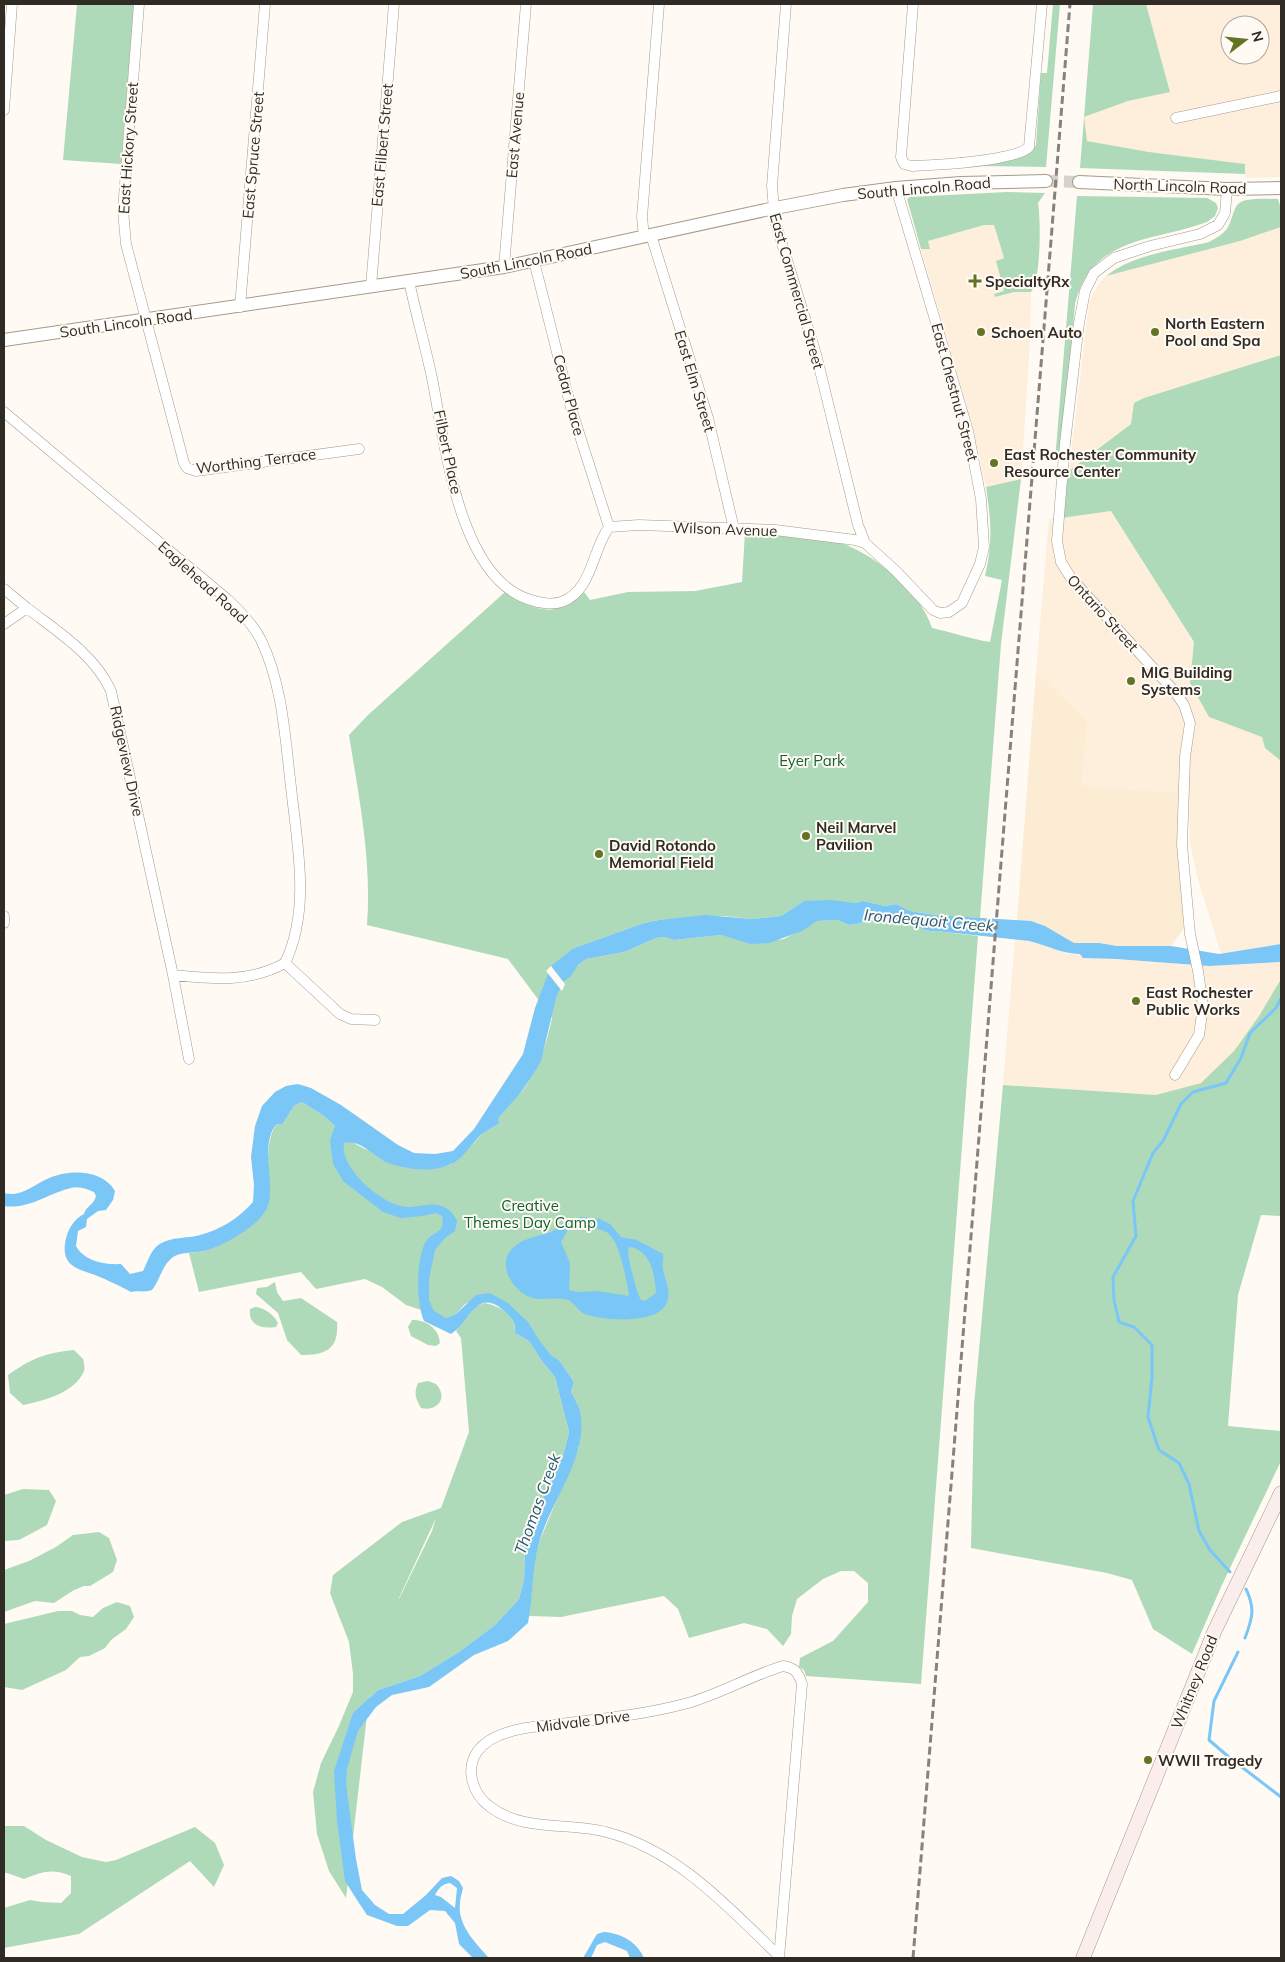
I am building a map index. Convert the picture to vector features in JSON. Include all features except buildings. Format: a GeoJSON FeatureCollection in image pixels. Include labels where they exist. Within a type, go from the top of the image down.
{"type":"FeatureCollection","features":[{"type":"Feature","properties":{"kind":"main road","name":"Whitney Road"},"geometry":{"type":"LineString","coordinates":[[1083,1958],[1215,1630],[1281,1493]]}},
{"type":"Feature","properties":{"kind":"street"},"geometry":{"type":"LineString","coordinates":[[4,110],[12,4]]}},
{"type":"Feature","properties":{"kind":"street","name":"East Hickory Street"},"geometry":{"type":"LineString","coordinates":[[138,4],[123,210],[126,244],[147,320]]}},
{"type":"Feature","properties":{"kind":"street","name":"East Spruce Street"},"geometry":{"type":"LineString","coordinates":[[240,307],[265,4]]}},
{"type":"Feature","properties":{"kind":"street","name":"East Filbert Street"},"geometry":{"type":"LineString","coordinates":[[371,287],[394,4]]}},
{"type":"Feature","properties":{"kind":"street","name":"East Avenue"},"geometry":{"type":"LineString","coordinates":[[504,267],[526,4]]}},
{"type":"Feature","properties":{"kind":"street","name":"East Elm Street"},"geometry":{"type":"LineString","coordinates":[[659,4],[642,217],[708,418],[734,529]]}},
{"type":"Feature","properties":{"kind":"street","name":"East Commercial Street"},"geometry":{"type":"LineString","coordinates":[[786,4],[772,186],[773,208],[775,221],[816,354],[864,544]]}},
{"type":"Feature","properties":{"kind":"street"},"geometry":{"type":"LineString","coordinates":[[914,4],[901,157],[904,164],[912,166],[960,163],[1026,150],[1031,142],[1042,4]]}},
{"type":"Feature","properties":{"kind":"street"},"geometry":{"type":"LineString","coordinates":[[1176,118],[1281,96]]}},
{"type":"Feature","properties":{"kind":"street","name":"South Lincoln Road"},"geometry":{"type":"LineString","coordinates":[[4,340],[504,267],[773,208],[896,188],[961,182],[1046,181]]}},
{"type":"Feature","properties":{"kind":"street","name":"North Lincoln Road"},"geometry":{"type":"LineString","coordinates":[[1079,182],[1227,189],[1281,188]]}},
{"type":"Feature","properties":{"kind":"street","name":"East Chestnut Street"},"geometry":{"type":"LineString","coordinates":[[896,188],[968,431],[981,499],[984,547],[980,564],[962,603],[949,612],[940,613]]}},
{"type":"Feature","properties":{"kind":"street","name":"Ontario Street"},"geometry":{"type":"LineString","coordinates":[[1176,1075],[1199,1034],[1204,1006],[1191,942],[1182,846],[1189,716],[1175,692],[1070,578],[1061,562],[1057,541],[1078,323],[1085,291],[1094,273],[1114,258],[1150,246],[1200,234],[1218,225],[1225,213],[1227,189]]}},
{"type":"Feature","properties":{"kind":"street","name":"Cedar Place"},"geometry":{"type":"LineString","coordinates":[[534,261],[571,408],[609,527]]}},
{"type":"Feature","properties":{"kind":"street","name":"Filbert Place"},"geometry":{"type":"LineString","coordinates":[[409,282],[427,352],[452,479],[465,524],[474,545],[489,569],[504,586],[515,594],[536,602],[561,602],[574,594],[584,583],[602,537],[609,527]]}},
{"type":"Feature","properties":{"kind":"street","name":"Worthing Terrace"},"geometry":{"type":"LineString","coordinates":[[147,320],[182,457],[187,468],[191,470],[359,449]]}},
{"type":"Feature","properties":{"kind":"street","name":"Eaglehead Road"},"geometry":{"type":"LineString","coordinates":[[4,412],[227,599],[251,624],[260,639],[278,690],[283,717],[300,869],[300,898],[297,926],[292,947],[285,963]]}},
{"type":"Feature","properties":{"kind":"street","name":"Wilson Avenue"},"geometry":{"type":"LineString","coordinates":[[609,527],[639,525],[775,530],[855,540],[864,544],[896,572],[932,610],[940,613]]}},
{"type":"Feature","properties":{"kind":"street","name":"Ridgeview Drive"},"geometry":{"type":"LineString","coordinates":[[4,589],[87,657],[111,691],[173,975],[189,1059]]}},
{"type":"Feature","properties":{"kind":"street"},"geometry":{"type":"LineString","coordinates":[[4,624],[27,608]]}},
{"type":"Feature","properties":{"kind":"street"},"geometry":{"type":"LineString","coordinates":[[4,916],[4,923]]}},
{"type":"Feature","properties":{"kind":"street"},"geometry":{"type":"LineString","coordinates":[[173,975],[231,979],[272,970],[285,963],[340,1014],[351,1019],[376,1020]]}},
{"type":"Feature","properties":{"kind":"street","name":"Midvale Drive"},"geometry":{"type":"LineString","coordinates":[[783,1666],[795,1669],[799,1673],[802,1684],[779,1957],[699,1881],[659,1854],[624,1838],[605,1832],[534,1823],[505,1815],[488,1806],[478,1794],[472,1778],[472,1760],[476,1753],[488,1742],[512,1731],[535,1726],[665,1709],[690,1702],[783,1666]]}},
{"type":"Feature","properties":{"kind":"shaded area"},"geometry":{"type":"Polygon","coordinates":[[[1146,4],[1281,4],[1281,177],[1245,178],[1245,164],[1149,152],[1087,141],[1083,117],[1128,101],[1170,92],[1146,4]]]}},
{"type":"Feature","properties":{"kind":"shaded area"},"geometry":{"type":"Polygon","coordinates":[[[984,225],[994,225],[1004,258],[996,261],[1004,291],[994,294],[994,297],[1014,292],[1031,292],[1030,342],[1021,479],[986,487],[973,428],[921,249],[930,249],[928,241],[984,225]]]}},
{"type":"Feature","properties":{"kind":"shaded area"},"geometry":{"type":"Polygon","coordinates":[[[1281,227],[1281,355],[1144,398],[1131,424],[1069,471],[1090,300],[1098,285],[1106,276],[1240,241],[1281,227]]]}},
{"type":"Feature","properties":{"kind":"shaded area"},"geometry":{"type":"Polygon","coordinates":[[[1111,511],[1194,642],[1190,683],[1209,717],[1262,737],[1265,748],[1281,761],[1281,944],[1221,954],[1197,876],[1190,843],[1189,794],[1082,786],[1087,722],[1036,672],[1049,519],[1111,511]]]}},
{"type":"Feature","properties":{"kind":"shaded area"},"geometry":{"type":"Polygon","coordinates":[[[1036,672],[1087,722],[1082,786],[1178,793],[1177,844],[1184,928],[1171,946],[1117,946],[1099,943],[1074,943],[1045,926],[1031,921],[1017,920],[1036,672]]]}},
{"type":"Feature","properties":{"kind":"shaded area"},"geometry":{"type":"Polygon","coordinates":[[[1015,939],[1043,944],[1066,954],[1080,954],[1084,958],[1209,966],[1281,962],[1281,979],[1259,1016],[1234,1051],[1201,1083],[1157,1095],[1003,1085],[1015,939]]]}},
{"type":"Feature","properties":{"kind":"green space"},"geometry":{"type":"Polygon","coordinates":[[[77,4],[134,4],[121,164],[63,160],[77,4]]]}},
{"type":"Feature","properties":{"kind":"green space"},"geometry":{"type":"Polygon","coordinates":[[[1053,4],[1060,4],[1046,167],[973,166],[1033,150],[1036,145],[1041,73],[1047,73],[1053,4]]]}},
{"type":"Feature","properties":{"kind":"green space"},"geometry":{"type":"Polygon","coordinates":[[[1093,4],[1146,4],[1170,92],[1128,101],[1084,117],[1093,4]]]}},
{"type":"Feature","properties":{"kind":"green space"},"geometry":{"type":"Polygon","coordinates":[[[1084,117],[1087,141],[1149,152],[1245,164],[1245,174],[1080,168],[1084,117]]]}},
{"type":"Feature","properties":{"kind":"green space"},"geometry":{"type":"Polygon","coordinates":[[[1007,192],[1045,193],[1038,203],[1040,235],[1037,275],[1031,292],[1014,292],[995,297],[994,294],[1004,291],[996,261],[1004,258],[994,225],[984,225],[928,241],[930,249],[921,249],[907,199],[910,197],[1007,192]]]}},
{"type":"Feature","properties":{"kind":"green space"},"geometry":{"type":"Polygon","coordinates":[[[1077,196],[1207,198],[1216,203],[1218,208],[1215,216],[1207,222],[1127,245],[1110,253],[1095,265],[1083,282],[1075,304],[1062,451],[1055,460],[1077,196]]]}},
{"type":"Feature","properties":{"kind":"green space"},"geometry":{"type":"Polygon","coordinates":[[[1278,199],[1281,209],[1281,227],[1240,241],[1106,276],[1142,258],[1169,250],[1209,242],[1220,236],[1230,223],[1236,207],[1242,201],[1278,199]]]}},
{"type":"Feature","properties":{"kind":"green space"},"geometry":{"type":"Polygon","coordinates":[[[1281,355],[1281,761],[1265,748],[1262,737],[1209,717],[1190,683],[1194,642],[1111,511],[1061,518],[1069,471],[1131,424],[1134,403],[1144,398],[1281,355]]]}},
{"type":"Feature","properties":{"kind":"green space"},"geometry":{"type":"Polygon","coordinates":[[[1021,479],[1001,644],[980,918],[910,911],[896,904],[885,906],[863,901],[855,903],[804,901],[781,916],[752,919],[723,916],[659,920],[644,923],[574,948],[578,965],[586,959],[624,952],[656,938],[664,937],[674,940],[721,935],[755,943],[784,939],[817,921],[838,920],[849,925],[867,921],[869,916],[884,920],[901,921],[931,931],[978,936],[921,1684],[806,1676],[804,1670],[799,1667],[800,1658],[833,1641],[868,1602],[868,1583],[854,1571],[841,1571],[823,1579],[797,1599],[792,1616],[791,1634],[783,1646],[767,1629],[744,1623],[689,1638],[678,1609],[664,1596],[561,1617],[529,1616],[535,1558],[540,1540],[579,1447],[577,1403],[571,1392],[574,1382],[559,1360],[551,1355],[539,1341],[529,1323],[490,1293],[465,1304],[456,1314],[446,1318],[406,1305],[382,1287],[365,1279],[316,1289],[301,1272],[199,1292],[189,1253],[204,1251],[270,1195],[268,1158],[270,1138],[277,1124],[282,1125],[294,1106],[302,1102],[324,1116],[352,1142],[365,1149],[433,1169],[450,1165],[464,1154],[484,1132],[499,1124],[497,1118],[526,1087],[544,1049],[552,1018],[508,959],[367,925],[368,877],[366,853],[349,735],[368,715],[505,592],[526,604],[545,609],[555,609],[574,601],[584,592],[590,600],[628,592],[695,591],[742,582],[745,532],[834,541],[849,546],[879,563],[906,586],[926,614],[932,628],[990,642],[1002,580],[985,576],[990,532],[986,487],[1021,479]]]}},
{"type":"Feature","properties":{"kind":"green space"},"geometry":{"type":"Polygon","coordinates":[[[1281,979],[1281,1216],[1261,1215],[1238,1295],[1228,1426],[1281,1431],[1281,1461],[1221,1587],[1192,1654],[1153,1629],[1132,1580],[1107,1573],[971,1548],[974,1405],[1003,1085],[1156,1095],[1201,1083],[1234,1051],[1259,1016],[1281,979]]]}},
{"type":"Feature","properties":{"kind":"green space"},"geometry":{"type":"Polygon","coordinates":[[[275,1282],[277,1292],[283,1301],[301,1298],[337,1322],[336,1339],[329,1349],[317,1354],[301,1355],[287,1340],[278,1313],[256,1294],[257,1288],[267,1287],[275,1282]]]}},
{"type":"Feature","properties":{"kind":"green space"},"geometry":{"type":"Polygon","coordinates":[[[485,1303],[502,1309],[513,1321],[515,1333],[529,1341],[555,1377],[569,1432],[563,1456],[525,1549],[524,1580],[519,1599],[495,1625],[459,1652],[420,1676],[378,1690],[369,1698],[346,1898],[329,1871],[317,1834],[313,1792],[321,1763],[353,1692],[349,1642],[330,1593],[333,1575],[402,1522],[441,1508],[469,1432],[461,1338],[456,1331],[476,1306],[485,1303]],[[436,1518],[399,1599],[432,1531],[436,1518]]]}},
{"type":"Feature","properties":{"kind":"green space"},"geometry":{"type":"Polygon","coordinates":[[[255,1307],[262,1308],[272,1314],[278,1323],[276,1327],[261,1327],[254,1323],[251,1319],[250,1309],[255,1307]]]}},
{"type":"Feature","properties":{"kind":"green space"},"geometry":{"type":"Polygon","coordinates":[[[412,1320],[422,1321],[431,1326],[437,1333],[440,1343],[436,1346],[428,1345],[411,1336],[408,1327],[412,1320]]]}},
{"type":"Feature","properties":{"kind":"green space"},"geometry":{"type":"Polygon","coordinates":[[[74,1350],[83,1359],[84,1370],[80,1379],[66,1390],[58,1395],[23,1405],[10,1393],[8,1375],[39,1357],[74,1350]]]}},
{"type":"Feature","properties":{"kind":"green space"},"geometry":{"type":"Polygon","coordinates":[[[428,1381],[436,1384],[440,1389],[441,1399],[436,1406],[427,1409],[421,1408],[417,1401],[416,1393],[418,1383],[428,1381]]]}},
{"type":"Feature","properties":{"kind":"green space"},"geometry":{"type":"Polygon","coordinates":[[[23,1489],[49,1490],[56,1501],[47,1525],[19,1540],[4,1541],[4,1495],[23,1489]]]}},
{"type":"Feature","properties":{"kind":"green space"},"geometry":{"type":"Polygon","coordinates":[[[99,1532],[109,1538],[117,1560],[113,1572],[90,1586],[74,1590],[54,1603],[35,1601],[4,1612],[4,1570],[29,1561],[56,1547],[73,1535],[99,1532]]]}},
{"type":"Feature","properties":{"kind":"green space"},"geometry":{"type":"Polygon","coordinates":[[[117,1602],[130,1606],[134,1617],[126,1629],[111,1640],[105,1648],[89,1656],[80,1657],[66,1670],[22,1690],[4,1687],[4,1624],[58,1611],[72,1611],[80,1615],[93,1617],[103,1608],[117,1602]]]}},
{"type":"Feature","properties":{"kind":"green space"},"geometry":{"type":"Polygon","coordinates":[[[4,1826],[24,1826],[46,1840],[82,1857],[106,1862],[116,1860],[195,1827],[215,1843],[224,1865],[214,1887],[190,1861],[79,1934],[4,1948],[4,1908],[30,1900],[61,1903],[71,1893],[71,1876],[58,1872],[47,1872],[24,1879],[4,1873],[4,1826]]]}},
{"type":"Feature","properties":{"kind":"water","name":"Irondequoit Creek"},"geometry":{"type":"Polygon","coordinates":[[[831,900],[855,903],[863,901],[885,906],[896,904],[910,911],[935,915],[1031,921],[1045,926],[1074,943],[1099,943],[1117,946],[1171,946],[1219,954],[1281,944],[1281,962],[1209,966],[1083,958],[1080,954],[1060,951],[1029,941],[931,931],[905,922],[884,920],[874,916],[869,916],[867,921],[849,925],[838,920],[817,921],[802,931],[769,943],[751,944],[721,935],[674,940],[664,937],[656,938],[624,952],[586,959],[578,965],[571,976],[563,982],[556,998],[541,1061],[531,1078],[519,1095],[498,1118],[499,1124],[482,1134],[463,1156],[454,1163],[434,1169],[403,1167],[388,1163],[355,1143],[344,1143],[344,1153],[348,1163],[355,1174],[375,1193],[397,1205],[407,1207],[441,1206],[449,1210],[456,1218],[455,1231],[445,1238],[435,1250],[429,1279],[429,1300],[434,1311],[446,1318],[456,1314],[476,1295],[490,1293],[508,1303],[529,1323],[539,1340],[551,1355],[559,1360],[574,1382],[571,1392],[581,1417],[581,1433],[573,1465],[539,1543],[528,1623],[508,1641],[474,1655],[429,1687],[392,1695],[376,1707],[358,1731],[347,1769],[346,1784],[362,1890],[375,1905],[389,1914],[403,1914],[426,1895],[442,1878],[451,1876],[459,1881],[463,1888],[460,1899],[460,1911],[464,1926],[473,1940],[489,1958],[473,1958],[459,1944],[455,1923],[445,1911],[430,1910],[408,1926],[397,1926],[367,1915],[345,1881],[337,1821],[334,1771],[353,1713],[378,1690],[420,1676],[459,1652],[495,1625],[519,1599],[524,1580],[525,1549],[531,1525],[563,1456],[569,1432],[555,1377],[529,1341],[515,1333],[515,1325],[511,1317],[494,1304],[486,1303],[479,1305],[451,1334],[424,1321],[418,1293],[420,1260],[425,1243],[442,1226],[442,1216],[436,1213],[401,1218],[383,1212],[343,1181],[333,1164],[330,1140],[335,1126],[324,1116],[302,1102],[294,1106],[282,1125],[277,1124],[271,1133],[268,1156],[270,1194],[264,1213],[245,1231],[218,1246],[203,1251],[183,1253],[173,1257],[166,1264],[152,1290],[131,1292],[75,1267],[67,1260],[65,1247],[67,1234],[70,1227],[94,1201],[96,1196],[94,1192],[74,1187],[22,1206],[13,1207],[4,1206],[4,1193],[15,1194],[47,1179],[65,1174],[84,1173],[102,1178],[115,1191],[113,1200],[106,1210],[98,1211],[87,1219],[86,1227],[78,1231],[76,1246],[90,1259],[108,1264],[121,1264],[130,1274],[143,1271],[152,1253],[161,1243],[172,1239],[207,1233],[222,1227],[248,1208],[253,1202],[254,1185],[251,1157],[255,1126],[262,1106],[275,1092],[286,1086],[298,1084],[311,1088],[341,1105],[398,1145],[414,1153],[435,1154],[453,1151],[474,1129],[523,1054],[535,1008],[551,966],[574,948],[644,923],[705,915],[752,919],[781,916],[804,901],[831,900]],[[450,1883],[445,1884],[435,1895],[441,1897],[455,1908],[457,1888],[450,1883]]]}},
{"type":"Feature","properties":{"kind":"water"},"geometry":{"type":"Polygon","coordinates":[[[581,1217],[600,1219],[610,1224],[621,1237],[637,1240],[663,1254],[663,1267],[668,1297],[665,1306],[659,1312],[639,1318],[603,1318],[585,1314],[568,1300],[530,1297],[523,1294],[512,1283],[506,1269],[506,1261],[508,1254],[517,1244],[552,1231],[562,1223],[581,1217]],[[581,1225],[569,1228],[561,1242],[570,1263],[569,1290],[577,1292],[597,1291],[629,1296],[622,1263],[612,1238],[602,1230],[581,1225]],[[630,1247],[628,1253],[635,1283],[641,1300],[645,1301],[656,1293],[653,1272],[643,1253],[630,1247]]]}},
{"type":"Feature","properties":{"kind":"water"},"geometry":{"type":"Polygon","coordinates":[[[604,1932],[628,1939],[637,1947],[644,1958],[630,1958],[627,1951],[605,1942],[597,1945],[591,1958],[583,1958],[597,1934],[604,1932]]]}},
{"type":"Feature","properties":{"kind":"pier"},"geometry":{"type":"Polygon","coordinates":[[[551,966],[565,984],[562,991],[546,971],[551,966]]]}},
{"type":"Feature","properties":{"kind":"waterway"},"geometry":{"type":"LineString","coordinates":[[1230,1572],[1210,1550],[1199,1531],[1189,1484],[1179,1463],[1159,1450],[1148,1417],[1152,1377],[1152,1345],[1134,1327],[1119,1322],[1114,1300],[1113,1277],[1136,1236],[1133,1201],[1153,1153],[1163,1141],[1181,1104],[1193,1092],[1226,1083],[1241,1058],[1250,1033],[1276,1008],[1281,998]]}},
{"type":"Feature","properties":{"kind":"waterway"},"geometry":{"type":"LineString","coordinates":[[1245,1638],[1252,1613],[1251,1602],[1246,1589]]}},
{"type":"Feature","properties":{"kind":"waterway"},"geometry":{"type":"LineString","coordinates":[[1238,1652],[1214,1701],[1209,1740],[1281,1797]]}},
{"type":"Feature","properties":{"kind":"tunnel"},"geometry":{"type":"LineString","coordinates":[[1046,181],[1079,182]]}},
{"type":"Feature","properties":{"kind":"railway"},"geometry":{"type":"LineString","coordinates":[[913,1958],[1070,4]]}},
{"type":"Feature","properties":{"kind":"place","name":"SpecialtyRx"},"geometry":{"type":"Point","coordinates":[975,281]}},
{"type":"Feature","properties":{"kind":"place","name":"Schoen Auto"},"geometry":{"type":"Point","coordinates":[981,332]}},
{"type":"Feature","properties":{"kind":"place","name":"North Eastern Pool and Spa"},"geometry":{"type":"Point","coordinates":[1155,332]}},
{"type":"Feature","properties":{"kind":"place","name":"East Rochester Community Resource Center"},"geometry":{"type":"Point","coordinates":[994,463]}},
{"type":"Feature","properties":{"kind":"place","name":"MIG Building Systems"},"geometry":{"type":"Point","coordinates":[1131,681]}},
{"type":"Feature","properties":{"kind":"place","name":"Neil Marvel Pavilion"},"geometry":{"type":"Point","coordinates":[806,836]}},
{"type":"Feature","properties":{"kind":"place","name":"David Rotondo Memorial Field"},"geometry":{"type":"Point","coordinates":[599,854]}},
{"type":"Feature","properties":{"kind":"place","name":"East Rochester Public Works"},"geometry":{"type":"Point","coordinates":[1136,1001]}},
{"type":"Feature","properties":{"kind":"place","name":"WWII Tragedy"},"geometry":{"type":"Point","coordinates":[1148,1760]}},
{"type":"Feature","properties":{"kind":"park label","name":"Eyer Park"},"geometry":{"type":"Point","coordinates":[812,760]}},
{"type":"Feature","properties":{"kind":"park label","name":"Creative Themes Day Camp"},"geometry":{"type":"Point","coordinates":[530,1214]}},
{"type":"Feature","properties":{"kind":"water label","name":"Thomas Creek"},"geometry":{"type":"Point","coordinates":[537,1504]}}]}
